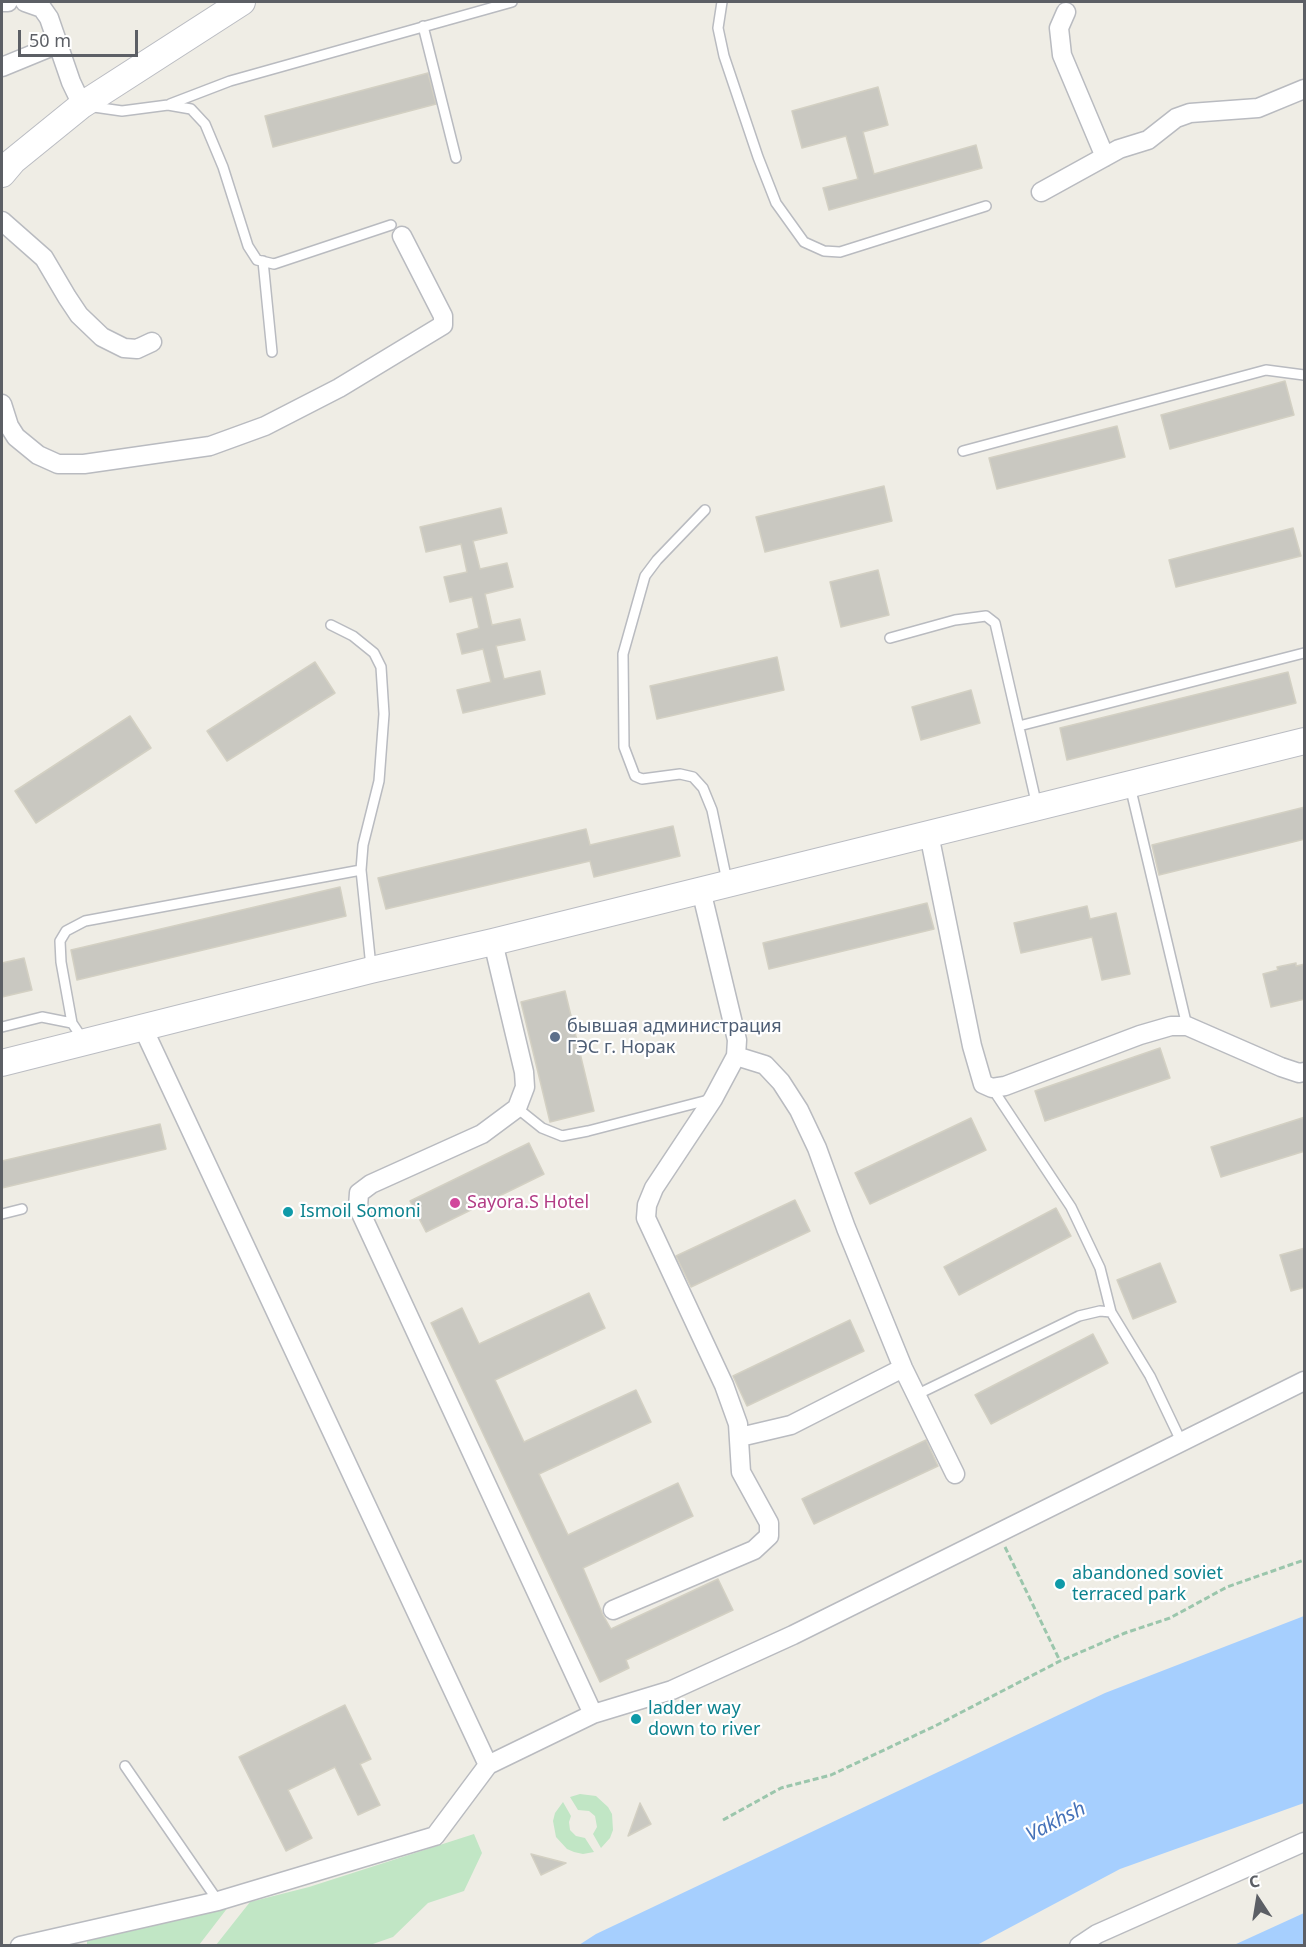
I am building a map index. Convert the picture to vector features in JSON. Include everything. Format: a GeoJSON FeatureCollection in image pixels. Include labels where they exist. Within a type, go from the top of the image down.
{"type":"FeatureCollection","features":[{"type":"Feature","properties":{"kind":"main road"},"geometry":{"type":"LineString","coordinates":[[2,174],[13,161],[82,105],[242,2]]}},
{"type":"Feature","properties":{"kind":"main road"},"geometry":{"type":"LineString","coordinates":[[2,1063],[79,1033],[143,1028],[1305,741]]}},
{"type":"Feature","properties":{"kind":"street"},"geometry":{"type":"LineString","coordinates":[[2,2],[8,2]]}},
{"type":"Feature","properties":{"kind":"street"},"geometry":{"type":"LineString","coordinates":[[25,2],[42,8],[49,18],[71,82],[82,105]]}},
{"type":"Feature","properties":{"kind":"street"},"geometry":{"type":"LineString","coordinates":[[1066,12],[1059,28],[1062,55],[1105,157]]}},
{"type":"Feature","properties":{"kind":"street"},"geometry":{"type":"LineString","coordinates":[[2,67],[58,44]]}},
{"type":"Feature","properties":{"kind":"street"},"geometry":{"type":"LineString","coordinates":[[1041,192],[1119,149],[1148,140],[1176,118],[1190,113],[1258,108],[1305,88]]}},
{"type":"Feature","properties":{"kind":"street"},"geometry":{"type":"LineString","coordinates":[[2,221],[44,258],[79,315],[102,337],[124,348],[137,349],[152,342]]}},
{"type":"Feature","properties":{"kind":"street"},"geometry":{"type":"LineString","coordinates":[[2,404],[9,426],[16,437],[38,455],[58,464],[84,464],[210,446],[265,426],[339,388],[442,325],[443,316],[396,231]]}},
{"type":"Feature","properties":{"kind":"street"},"geometry":{"type":"LineString","coordinates":[[929,834],[978,1070],[983,1084],[992,1088],[1005,1086],[1140,1035],[1171,1026],[1187,1026],[1281,1067],[1299,1073],[1305,1072]]}},
{"type":"Feature","properties":{"kind":"street"},"geometry":{"type":"LineString","coordinates":[[613,1610],[754,1550],[769,1536],[769,1523],[741,1472],[738,1424],[724,1385],[646,1218],[647,1205],[654,1188],[714,1099],[736,1056],[737,1040],[700,890]]}},
{"type":"Feature","properties":{"kind":"street"},"geometry":{"type":"LineString","coordinates":[[493,942],[524,1072],[525,1087],[517,1108],[482,1134],[371,1184],[359,1193],[358,1207],[593,1714]]}},
{"type":"Feature","properties":{"kind":"street"},"geometry":{"type":"LineString","coordinates":[[143,1028],[488,1765]]}},
{"type":"Feature","properties":{"kind":"street"},"geometry":{"type":"LineString","coordinates":[[736,1056],[765,1065],[781,1082],[799,1110],[817,1148],[846,1228],[903,1368],[955,1474]]}},
{"type":"Feature","properties":{"kind":"street"},"geometry":{"type":"LineString","coordinates":[[740,1437],[791,1425],[903,1368]]}},
{"type":"Feature","properties":{"kind":"street"},"geometry":{"type":"LineString","coordinates":[[20,1946],[76,1939],[218,1901],[435,1836],[488,1765],[593,1714],[672,1690],[794,1635],[1305,1381]]}},
{"type":"Feature","properties":{"kind":"street"},"geometry":{"type":"LineString","coordinates":[[1079,1946],[1097,1934],[1305,1842]]}},
{"type":"Feature","properties":{"kind":"lane"},"geometry":{"type":"LineString","coordinates":[[82,105],[103,110],[122,111],[168,105],[230,81],[512,2]]}},
{"type":"Feature","properties":{"kind":"lane"},"geometry":{"type":"LineString","coordinates":[[722,2],[718,28],[724,56],[758,157],[776,203],[804,242],[824,251],[840,252],[986,206]]}},
{"type":"Feature","properties":{"kind":"lane"},"geometry":{"type":"LineString","coordinates":[[423,26],[456,158]]}},
{"type":"Feature","properties":{"kind":"lane"},"geometry":{"type":"LineString","coordinates":[[168,105],[191,109],[205,124],[223,168],[248,246],[256,260],[274,264],[396,231]]}},
{"type":"Feature","properties":{"kind":"lane"},"geometry":{"type":"LineString","coordinates":[[263,261],[272,352]]}},
{"type":"Feature","properties":{"kind":"lane"},"geometry":{"type":"LineString","coordinates":[[963,451],[1266,370],[1305,375]]}},
{"type":"Feature","properties":{"kind":"lane"},"geometry":{"type":"LineString","coordinates":[[705,510],[657,560],[645,576],[623,654],[624,747],[635,776],[642,779],[680,774],[693,777],[703,788],[712,810],[728,884]]}},
{"type":"Feature","properties":{"kind":"lane"},"geometry":{"type":"LineString","coordinates":[[891,638],[955,620],[986,616],[995,623],[1037,807]]}},
{"type":"Feature","properties":{"kind":"lane"},"geometry":{"type":"LineString","coordinates":[[331,625],[353,636],[374,653],[381,667],[384,714],[379,781],[363,844],[361,870],[371,970]]}},
{"type":"Feature","properties":{"kind":"lane"},"geometry":{"type":"LineString","coordinates":[[1019,726],[1305,653]]}},
{"type":"Feature","properties":{"kind":"lane"},"geometry":{"type":"LineString","coordinates":[[1130,784],[1187,1026]]}},
{"type":"Feature","properties":{"kind":"lane"},"geometry":{"type":"LineString","coordinates":[[79,1033],[61,963],[60,941],[66,930],[85,921],[361,870]]}},
{"type":"Feature","properties":{"kind":"lane"},"geometry":{"type":"LineString","coordinates":[[2,1027],[42,1017],[79,1033]]}},
{"type":"Feature","properties":{"kind":"lane"},"geometry":{"type":"LineString","coordinates":[[992,1088],[1071,1207],[1100,1268],[1111,1312],[1150,1376],[1181,1441]]}},
{"type":"Feature","properties":{"kind":"lane"},"geometry":{"type":"LineString","coordinates":[[517,1108],[542,1128],[562,1136],[714,1099]]}},
{"type":"Feature","properties":{"kind":"lane"},"geometry":{"type":"LineString","coordinates":[[2,1214],[22,1209]]}},
{"type":"Feature","properties":{"kind":"lane"},"geometry":{"type":"LineString","coordinates":[[916,1395],[1079,1316],[1100,1311],[1111,1312]]}},
{"type":"Feature","properties":{"kind":"lane"},"geometry":{"type":"LineString","coordinates":[[125,1766],[218,1901]]}},
{"type":"Feature","properties":{"kind":"path"},"geometry":{"type":"LineString","coordinates":[[998,1533],[1060,1661]]}},
{"type":"Feature","properties":{"kind":"path"},"geometry":{"type":"LineString","coordinates":[[723,1820],[781,1788],[831,1775],[935,1726],[1060,1661],[1125,1633],[1170,1618],[1227,1587],[1305,1560]]}},
{"type":"Feature","properties":{"kind":"green space"},"geometry":{"type":"Polygon","coordinates":[[[580,1794],[596,1796],[612,1814],[613,1830],[610,1838],[601,1848],[593,1834],[597,1827],[595,1816],[589,1811],[578,1810],[570,1797],[580,1794]]]}},
{"type":"Feature","properties":{"kind":"green space"},"geometry":{"type":"Polygon","coordinates":[[[563,1802],[571,1816],[570,1830],[576,1836],[585,1838],[594,1852],[583,1854],[574,1852],[567,1849],[556,1837],[553,1821],[555,1813],[563,1802]]]}},
{"type":"Feature","properties":{"kind":"green space"},"geometry":{"type":"Polygon","coordinates":[[[474,1834],[482,1853],[464,1891],[428,1903],[393,1937],[370,1945],[216,1945],[250,1902],[309,1887],[474,1834]]]}},
{"type":"Feature","properties":{"kind":"green space"},"geometry":{"type":"Polygon","coordinates":[[[229,1906],[199,1945],[87,1946],[87,1939],[229,1906]]]}},
{"type":"Feature","properties":{"kind":"water","name":"Vakhsh"},"geometry":{"type":"Polygon","coordinates":[[[1304,1616],[1304,1803],[1120,1869],[977,1945],[579,1945],[596,1934],[1105,1693],[1304,1616]]]}},
{"type":"Feature","properties":{"kind":"water"},"geometry":{"type":"Polygon","coordinates":[[[1304,1913],[1304,1945],[1234,1945],[1304,1913]]]}},
{"type":"Feature","properties":{"kind":"building"},"geometry":{"type":"Polygon","coordinates":[[[428,73],[436,104],[273,147],[265,116],[428,73]]]}},
{"type":"Feature","properties":{"kind":"building"},"geometry":{"type":"Polygon","coordinates":[[[878,87],[888,125],[863,132],[874,174],[976,145],[982,168],[829,210],[823,188],[858,179],[846,136],[802,148],[792,111],[878,87]]]}},
{"type":"Feature","properties":{"kind":"building"},"geometry":{"type":"Polygon","coordinates":[[[1285,381],[1294,415],[1170,449],[1161,415],[1285,381]]]}},
{"type":"Feature","properties":{"kind":"building"},"geometry":{"type":"Polygon","coordinates":[[[1117,426],[1125,457],[997,489],[989,458],[1117,426]]]}},
{"type":"Feature","properties":{"kind":"building"},"geometry":{"type":"Polygon","coordinates":[[[884,486],[892,521],[765,552],[756,517],[884,486]]]}},
{"type":"Feature","properties":{"kind":"building"},"geometry":{"type":"Polygon","coordinates":[[[501,508],[507,533],[473,541],[480,569],[507,563],[513,587],[485,594],[492,625],[520,619],[525,640],[496,646],[504,679],[540,671],[545,694],[463,713],[457,690],[491,682],[483,649],[462,654],[457,634],[479,628],[472,597],[450,602],[444,577],[467,572],[461,544],[426,552],[420,527],[501,508]]]}},
{"type":"Feature","properties":{"kind":"building"},"geometry":{"type":"Polygon","coordinates":[[[1293,528],[1301,556],[1176,587],[1169,560],[1293,528]]]}},
{"type":"Feature","properties":{"kind":"building"},"geometry":{"type":"Polygon","coordinates":[[[878,570],[889,615],[841,627],[830,582],[878,570]]]}},
{"type":"Feature","properties":{"kind":"building"},"geometry":{"type":"Polygon","coordinates":[[[777,657],[784,690],[657,719],[650,686],[777,657]]]}},
{"type":"Feature","properties":{"kind":"building"},"geometry":{"type":"Polygon","coordinates":[[[315,662],[335,693],[227,761],[207,731],[315,662]]]}},
{"type":"Feature","properties":{"kind":"building"},"geometry":{"type":"Polygon","coordinates":[[[1288,672],[1296,703],[1067,760],[1060,728],[1288,672]]]}},
{"type":"Feature","properties":{"kind":"building"},"geometry":{"type":"Polygon","coordinates":[[[971,690],[980,723],[921,740],[912,707],[971,690]]]}},
{"type":"Feature","properties":{"kind":"building"},"geometry":{"type":"Polygon","coordinates":[[[130,716],[151,748],[36,823],[15,791],[130,716]]]}},
{"type":"Feature","properties":{"kind":"building"},"geometry":{"type":"Polygon","coordinates":[[[1305,807],[1305,839],[1159,875],[1152,845],[1305,807]]]}},
{"type":"Feature","properties":{"kind":"building"},"geometry":{"type":"Polygon","coordinates":[[[673,826],[680,856],[594,877],[590,861],[386,909],[378,878],[586,829],[590,845],[673,826]]]}},
{"type":"Feature","properties":{"kind":"building"},"geometry":{"type":"Polygon","coordinates":[[[340,887],[346,916],[77,980],[71,950],[340,887]]]}},
{"type":"Feature","properties":{"kind":"building"},"geometry":{"type":"Polygon","coordinates":[[[927,903],[934,929],[769,969],[763,943],[927,903]]]}},
{"type":"Feature","properties":{"kind":"building"},"geometry":{"type":"Polygon","coordinates":[[[1087,906],[1090,919],[1116,913],[1130,974],[1102,980],[1092,937],[1021,953],[1014,923],[1087,906]]]}},
{"type":"Feature","properties":{"kind":"building"},"geometry":{"type":"Polygon","coordinates":[[[24,958],[32,990],[2,997],[2,963],[24,958]]]}},
{"type":"Feature","properties":{"kind":"building"},"geometry":{"type":"Polygon","coordinates":[[[1296,963],[1296,966],[1305,964],[1305,999],[1271,1007],[1263,974],[1278,970],[1277,967],[1296,963]]]}},
{"type":"Feature","properties":{"kind":"building"},"geometry":{"type":"Polygon","coordinates":[[[565,991],[594,1111],[550,1122],[521,1002],[565,991]]]}},
{"type":"Feature","properties":{"kind":"building"},"geometry":{"type":"Polygon","coordinates":[[[1160,1048],[1170,1078],[1045,1121],[1035,1091],[1160,1048]]]}},
{"type":"Feature","properties":{"kind":"building"},"geometry":{"type":"Polygon","coordinates":[[[1305,1117],[1305,1151],[1221,1177],[1211,1147],[1305,1117]]]}},
{"type":"Feature","properties":{"kind":"building"},"geometry":{"type":"Polygon","coordinates":[[[971,1118],[986,1150],[870,1204],[855,1173],[971,1118]]]}},
{"type":"Feature","properties":{"kind":"building"},"geometry":{"type":"Polygon","coordinates":[[[160,1124],[166,1149],[2,1188],[2,1161],[160,1124]]]}},
{"type":"Feature","properties":{"kind":"building"},"geometry":{"type":"Polygon","coordinates":[[[529,1143],[544,1174],[426,1232],[410,1201],[529,1143]]]}},
{"type":"Feature","properties":{"kind":"building"},"geometry":{"type":"Polygon","coordinates":[[[795,1200],[810,1231],[691,1287],[676,1256],[795,1200]]]}},
{"type":"Feature","properties":{"kind":"building"},"geometry":{"type":"Polygon","coordinates":[[[1056,1208],[1071,1236],[959,1295],[944,1267],[1056,1208]]]}},
{"type":"Feature","properties":{"kind":"building"},"geometry":{"type":"Polygon","coordinates":[[[1305,1248],[1305,1287],[1291,1291],[1280,1255],[1305,1248]]]}},
{"type":"Feature","properties":{"kind":"building"},"geometry":{"type":"Polygon","coordinates":[[[1160,1263],[1176,1302],[1133,1319],[1117,1280],[1160,1263]]]}},
{"type":"Feature","properties":{"kind":"building"},"geometry":{"type":"Polygon","coordinates":[[[589,1293],[605,1328],[495,1380],[524,1442],[636,1390],[651,1422],[539,1474],[568,1535],[678,1483],[693,1516],[583,1568],[611,1629],[718,1579],[733,1610],[626,1660],[629,1668],[600,1682],[431,1323],[462,1308],[479,1344],[589,1293]]]}},
{"type":"Feature","properties":{"kind":"building"},"geometry":{"type":"Polygon","coordinates":[[[850,1320],[864,1351],[747,1406],[733,1376],[850,1320]]]}},
{"type":"Feature","properties":{"kind":"building"},"geometry":{"type":"Polygon","coordinates":[[[1093,1334],[1108,1363],[991,1424],[975,1395],[1093,1334]]]}},
{"type":"Feature","properties":{"kind":"building"},"geometry":{"type":"Polygon","coordinates":[[[926,1440],[938,1466],[814,1524],[802,1499],[926,1440]]]}},
{"type":"Feature","properties":{"kind":"building"},"geometry":{"type":"Polygon","coordinates":[[[345,1705],[371,1759],[360,1764],[380,1805],[358,1815],[335,1767],[288,1790],[312,1838],[286,1851],[239,1757],[345,1705]]]}},
{"type":"Feature","properties":{"kind":"building"},"geometry":{"type":"Polygon","coordinates":[[[640,1803],[651,1824],[628,1836],[640,1803]]]}},
{"type":"Feature","properties":{"kind":"building"},"geometry":{"type":"Polygon","coordinates":[[[531,1854],[566,1863],[541,1875],[531,1854]]]}},
{"type":"Feature","properties":{"kind":"place","name":"бывшая администрация ГЭС г. Норак"},"geometry":{"type":"Point","coordinates":[555,1037]}},
{"type":"Feature","properties":{"kind":"place","name":"Sayora.S Hotel"},"geometry":{"type":"Point","coordinates":[455,1203]}},
{"type":"Feature","properties":{"kind":"place","name":"Ismoil Somoni"},"geometry":{"type":"Point","coordinates":[288,1212]}},
{"type":"Feature","properties":{"kind":"place","name":"abandoned soviet terraced park"},"geometry":{"type":"Point","coordinates":[1060,1584]}},
{"type":"Feature","properties":{"kind":"place","name":"ladder way down to river"},"geometry":{"type":"Point","coordinates":[636,1719]}}]}
